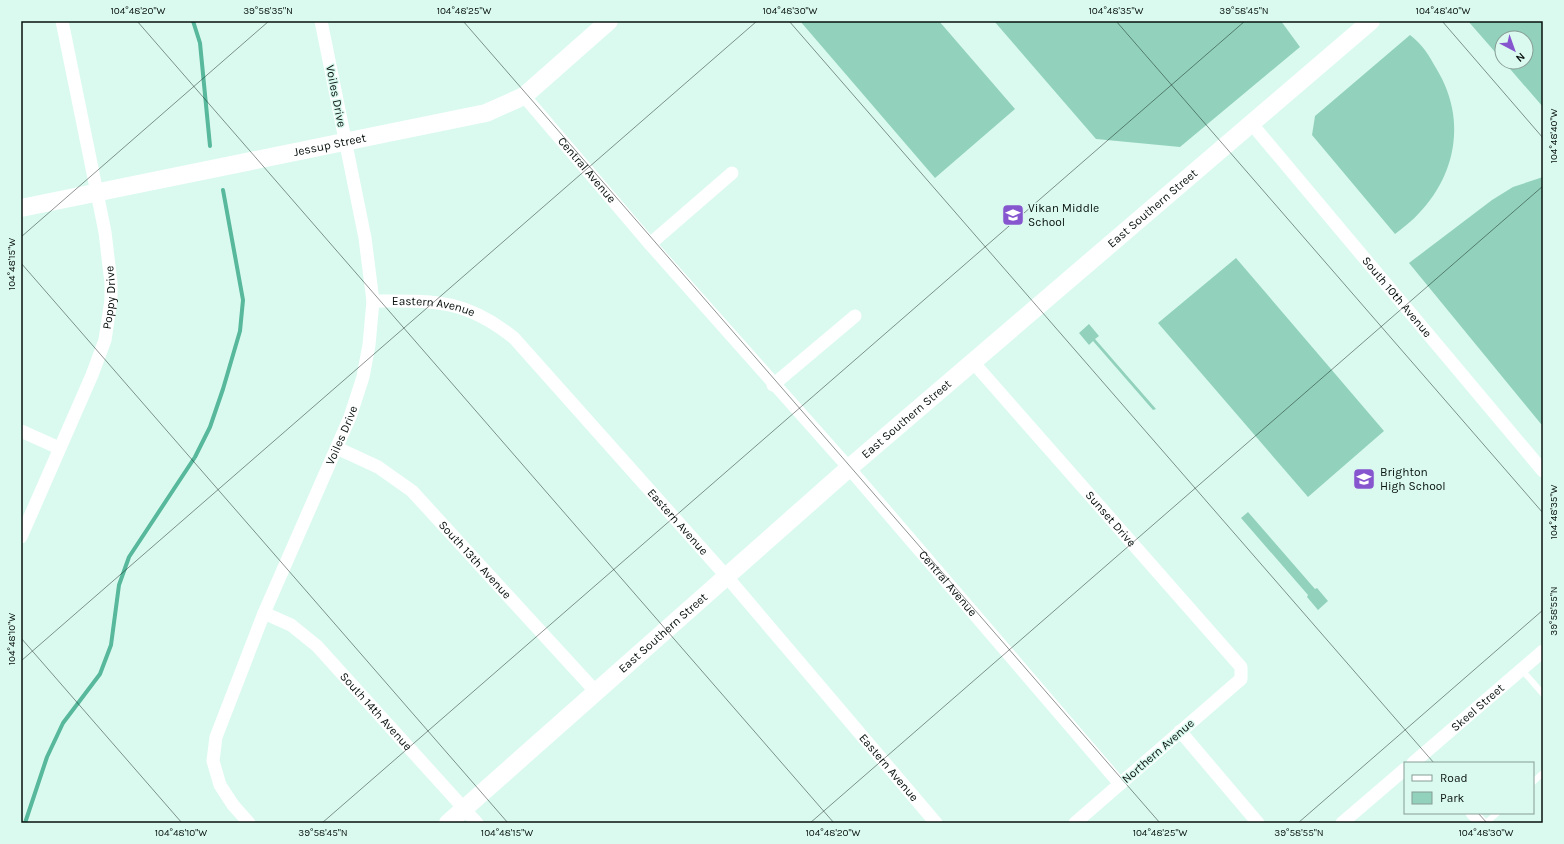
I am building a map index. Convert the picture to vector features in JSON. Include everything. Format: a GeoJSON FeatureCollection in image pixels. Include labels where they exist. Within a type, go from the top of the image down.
{"type":"FeatureCollection","features":[{"type":"Feature","properties":{"kind":"street","name":"Poppy Drive"},"geometry":{"type":"LineString","coordinates":[[21,537],[92,375],[105,340],[111,300],[110,264],[62,21]]}},
{"type":"Feature","properties":{"kind":"street","name":"Voiles Drive"},"geometry":{"type":"LineString","coordinates":[[249,823],[220,785],[213,761],[214,749],[221,721],[264,613],[337,448],[364,377],[369,345],[373,301],[364,238],[321,21]]}},
{"type":"Feature","properties":{"kind":"street","name":"East Southern Street"},"geometry":{"type":"LineString","coordinates":[[448,823],[972,361],[1371,21]]}},
{"type":"Feature","properties":{"kind":"street","name":"Jessup Street"},"geometry":{"type":"LineString","coordinates":[[21,208],[486,113],[524,96],[606,22]]}},
{"type":"Feature","properties":{"kind":"street","name":"Central Avenue"},"geometry":{"type":"LineString","coordinates":[[524,96],[773,385],[849,468],[1120,784]]}},
{"type":"Feature","properties":{"kind":"street","name":"South 10th Avenue"},"geometry":{"type":"LineString","coordinates":[[1251,123],[1543,471]]}},
{"type":"Feature","properties":{"kind":"street"},"geometry":{"type":"LineString","coordinates":[[650,244],[732,173]]}},
{"type":"Feature","properties":{"kind":"street","name":"Eastern Avenue"},"geometry":{"type":"LineString","coordinates":[[373,301],[420,301],[449,304],[484,316],[514,338],[727,577],[936,823]]}},
{"type":"Feature","properties":{"kind":"street"},"geometry":{"type":"LineString","coordinates":[[773,385],[855,316]]}},
{"type":"Feature","properties":{"kind":"street","name":"Sunset Drive"},"geometry":{"type":"LineString","coordinates":[[972,361],[1240,667],[1241,679]]}},
{"type":"Feature","properties":{"kind":"street"},"geometry":{"type":"LineString","coordinates":[[21,431],[59,448]]}},
{"type":"Feature","properties":{"kind":"street","name":"South 13th Avenue"},"geometry":{"type":"LineString","coordinates":[[337,448],[378,467],[412,491],[597,693]]}},
{"type":"Feature","properties":{"kind":"street","name":"South 14th Avenue"},"geometry":{"type":"LineString","coordinates":[[264,613],[291,626],[318,646],[477,823]]}},
{"type":"Feature","properties":{"kind":"street","name":"Skeel Street"},"geometry":{"type":"LineString","coordinates":[[1421,760],[1543,652]]}},
{"type":"Feature","properties":{"kind":"street","name":"Northern Avenue"},"geometry":{"type":"LineString","coordinates":[[1075,823],[1241,679]]}},
{"type":"Feature","properties":{"kind":"street"},"geometry":{"type":"LineString","coordinates":[[1180,731],[1258,823]]}},
{"type":"Feature","properties":{"kind":"street"},"geometry":{"type":"LineString","coordinates":[[1342,823],[1404,770]]}},
{"type":"Feature","properties":{"kind":"street"},"geometry":{"type":"LineString","coordinates":[[1473,814],[1481,823]]}},
{"type":"Feature","properties":{"kind":"lane"},"geometry":{"type":"LineString","coordinates":[[1522,670],[1543,694]]}},
{"type":"Feature","properties":{"kind":"lane"},"geometry":{"type":"LineString","coordinates":[[1534,781],[1543,773]]}},
{"type":"Feature","properties":{"kind":"lane"},"geometry":{"type":"LineString","coordinates":[[1486,823],[1497,814]]}},
{"type":"Feature","properties":{"kind":"green space"},"geometry":{"type":"Polygon","coordinates":[[[800,21],[939,21],[1015,109],[935,178],[800,21]]]}},
{"type":"Feature","properties":{"kind":"green space"},"geometry":{"type":"Polygon","coordinates":[[[994,21],[1281,21],[1300,47],[1180,147],[1096,139],[994,21]]]}},
{"type":"Feature","properties":{"kind":"green space"},"geometry":{"type":"Polygon","coordinates":[[[1468,21],[1543,21],[1543,107],[1511,70],[1534,70],[1534,30],[1494,30],[1494,51],[1468,21]]]}},
{"type":"Feature","properties":{"kind":"green space"},"geometry":{"type":"Polygon","coordinates":[[[1410,35],[1428,54],[1447,91],[1453,114],[1454,137],[1450,159],[1442,180],[1430,200],[1414,218],[1395,234],[1312,135],[1315,116],[1410,35]]]}},
{"type":"Feature","properties":{"kind":"green space"},"geometry":{"type":"Polygon","coordinates":[[[1543,177],[1543,424],[1541,424],[1409,263],[1492,200],[1513,187],[1543,177]]]}},
{"type":"Feature","properties":{"kind":"green space"},"geometry":{"type":"Polygon","coordinates":[[[1236,258],[1384,431],[1308,497],[1158,323],[1236,258]]]}},
{"type":"Feature","properties":{"kind":"green space"},"geometry":{"type":"Polygon","coordinates":[[[1089,324],[1099,336],[1095,339],[1156,409],[1153,410],[1093,341],[1089,345],[1079,333],[1089,324]]]}},
{"type":"Feature","properties":{"kind":"green space"},"geometry":{"type":"Polygon","coordinates":[[[1248,512],[1315,589],[1317,588],[1328,601],[1318,610],[1307,597],[1308,595],[1241,518],[1248,512]]]}},
{"type":"Feature","properties":{"kind":"waterway"},"geometry":{"type":"LineString","coordinates":[[193,21],[200,43],[210,146]]}},
{"type":"Feature","properties":{"kind":"waterway"},"geometry":{"type":"LineString","coordinates":[[25,823],[47,757],[63,723],[100,674],[111,645],[119,585],[129,557],[195,457],[210,427],[223,389],[240,331],[243,300],[223,190]]}},
{"type":"Feature","properties":{"kind":"place","name":"Vikan Middle School"},"geometry":{"type":"Point","coordinates":[1013,215]}},
{"type":"Feature","properties":{"kind":"place","name":"Brighton High School"},"geometry":{"type":"Point","coordinates":[1364,479]}}]}
